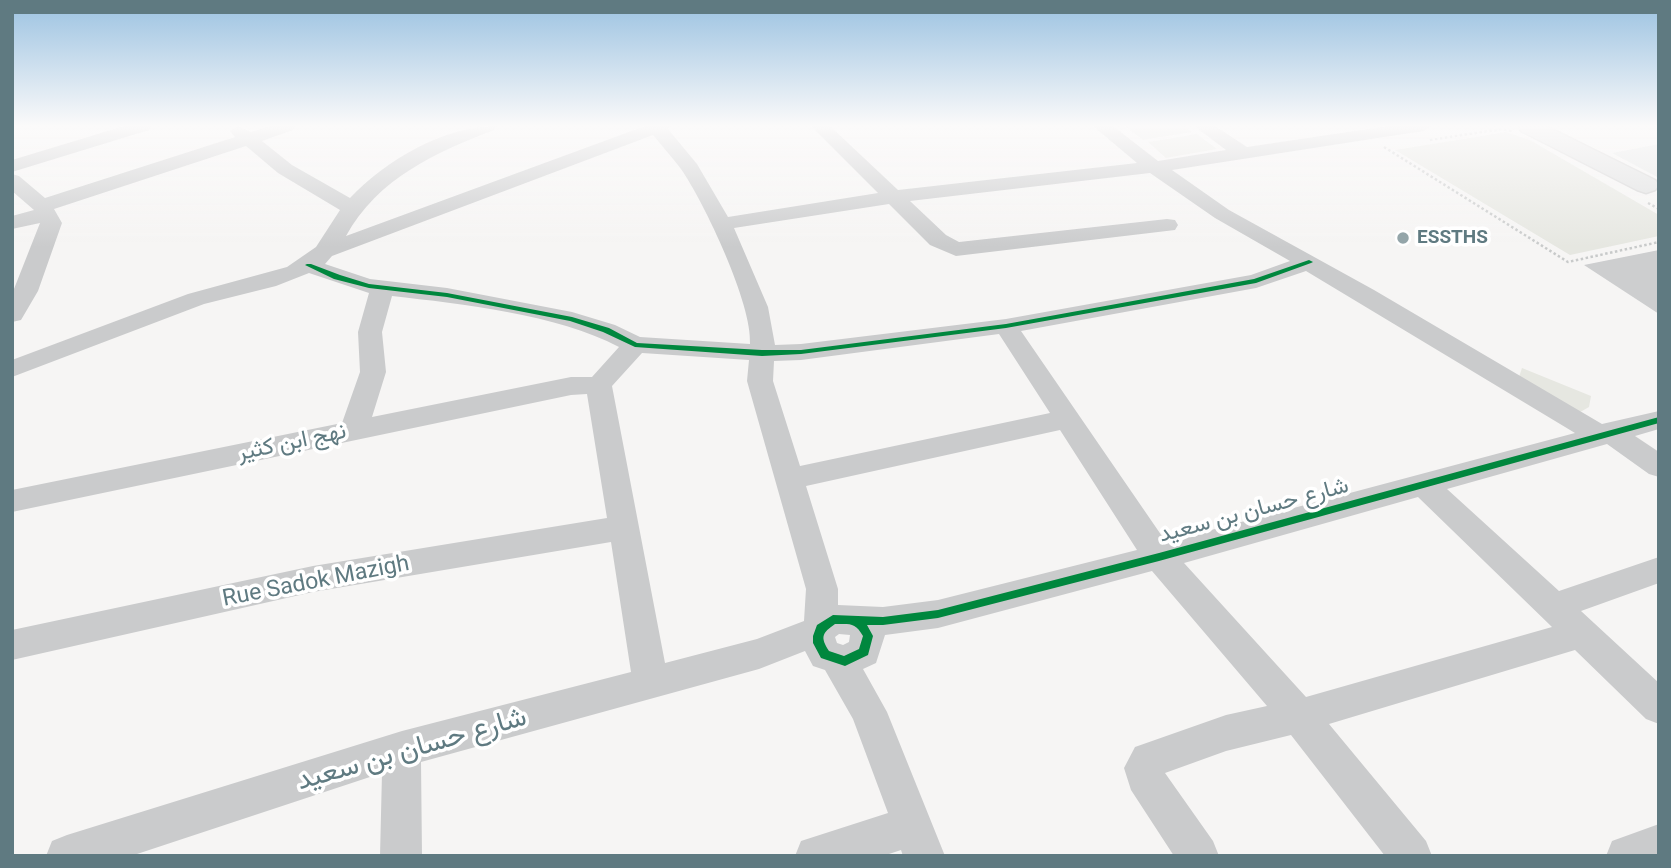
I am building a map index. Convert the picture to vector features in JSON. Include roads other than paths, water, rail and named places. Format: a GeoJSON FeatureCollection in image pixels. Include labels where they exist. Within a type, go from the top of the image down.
{"type":"FeatureCollection","features":[{"type":"Feature","properties":{"kind":"main road"},"geometry":{"type":"LineString","coordinates":[[1597,167],[1650,193]]}},
{"type":"Feature","properties":{"kind":"main road"},"geometry":{"type":"LineString","coordinates":[[1612,167],[1650,193]]}},
{"type":"Feature","properties":{"kind":"street"},"geometry":{"type":"LineString","coordinates":[[12,223],[44,209],[170,167]]}},
{"type":"Feature","properties":{"kind":"street"},"geometry":{"type":"LineString","coordinates":[[282,167],[352,208]]}},
{"type":"Feature","properties":{"kind":"street"},"geometry":{"type":"LineString","coordinates":[[315,259],[336,239],[352,208],[398,167]]}},
{"type":"Feature","properties":{"kind":"street"},"geometry":{"type":"LineString","coordinates":[[12,369],[194,299],[267,280],[553,167]]}},
{"type":"Feature","properties":{"kind":"street"},"geometry":{"type":"LineString","coordinates":[[689,167],[722,225],[756,307],[763,336],[760,381],[822,589],[919,841],[816,856]]}},
{"type":"Feature","properties":{"kind":"street"},"geometry":{"type":"LineString","coordinates":[[861,167],[938,240],[956,249],[1167,225]]}},
{"type":"Feature","properties":{"kind":"street"},"geometry":{"type":"LineString","coordinates":[[1154,167],[1185,191],[1222,214],[1659,467]]}},
{"type":"Feature","properties":{"kind":"street"},"geometry":{"type":"LineString","coordinates":[[722,225],[892,197],[1158,167]]}},
{"type":"Feature","properties":{"kind":"street"},"geometry":{"type":"LineString","coordinates":[[12,180],[44,209],[51,223],[19,292],[12,314]]}},
{"type":"Feature","properties":{"kind":"street"},"geometry":{"type":"LineString","coordinates":[[315,259],[352,283],[459,297],[572,319],[591,324],[635,345],[762,353],[801,352],[1006,326],[1256,281],[1309,262]]}},
{"type":"Feature","properties":{"kind":"street"},"geometry":{"type":"LineString","coordinates":[[354,429],[373,372],[370,332],[382,288]]}},
{"type":"Feature","properties":{"kind":"street"},"geometry":{"type":"LineString","coordinates":[[1006,326],[1159,557],[1299,716],[1411,856]]}},
{"type":"Feature","properties":{"kind":"street"},"geometry":{"type":"LineString","coordinates":[[635,345],[585,385],[622,528],[651,683]]}},
{"type":"Feature","properties":{"kind":"street","name":"نهج ابن كثير"},"geometry":{"type":"LineString","coordinates":[[12,501],[354,429],[585,385]]}},
{"type":"Feature","properties":{"kind":"street"},"geometry":{"type":"LineString","coordinates":[[790,479],[1067,419]]}},
{"type":"Feature","properties":{"kind":"street","name":"شارع حسان بن سعيد"},"geometry":{"type":"LineString","coordinates":[[67,856],[402,750],[759,654],[843,640],[1159,557],[1659,420]]}},
{"type":"Feature","properties":{"kind":"street"},"geometry":{"type":"LineString","coordinates":[[1423,484],[1659,707]]}},
{"type":"Feature","properties":{"kind":"street","name":"Rue Sadok Mazigh"},"geometry":{"type":"LineString","coordinates":[[12,645],[313,579],[622,528]]}},
{"type":"Feature","properties":{"kind":"street"},"geometry":{"type":"LineString","coordinates":[[1554,607],[1659,570]]}},
{"type":"Feature","properties":{"kind":"street"},"geometry":{"type":"LineString","coordinates":[[1198,856],[1145,777],[1143,768],[1146,762],[1175,749],[1226,733],[1299,716],[1582,633]]}},
{"type":"Feature","properties":{"kind":"street"},"geometry":{"type":"LineString","coordinates":[[401,856],[402,750]]}},
{"type":"Feature","properties":{"kind":"street"},"geometry":{"type":"LineString","coordinates":[[1627,856],[1659,844]]}},
{"type":"Feature","properties":{"kind":"place","name":"ESSTHS"},"geometry":{"type":"Point","coordinates":[1403,238]}}]}
